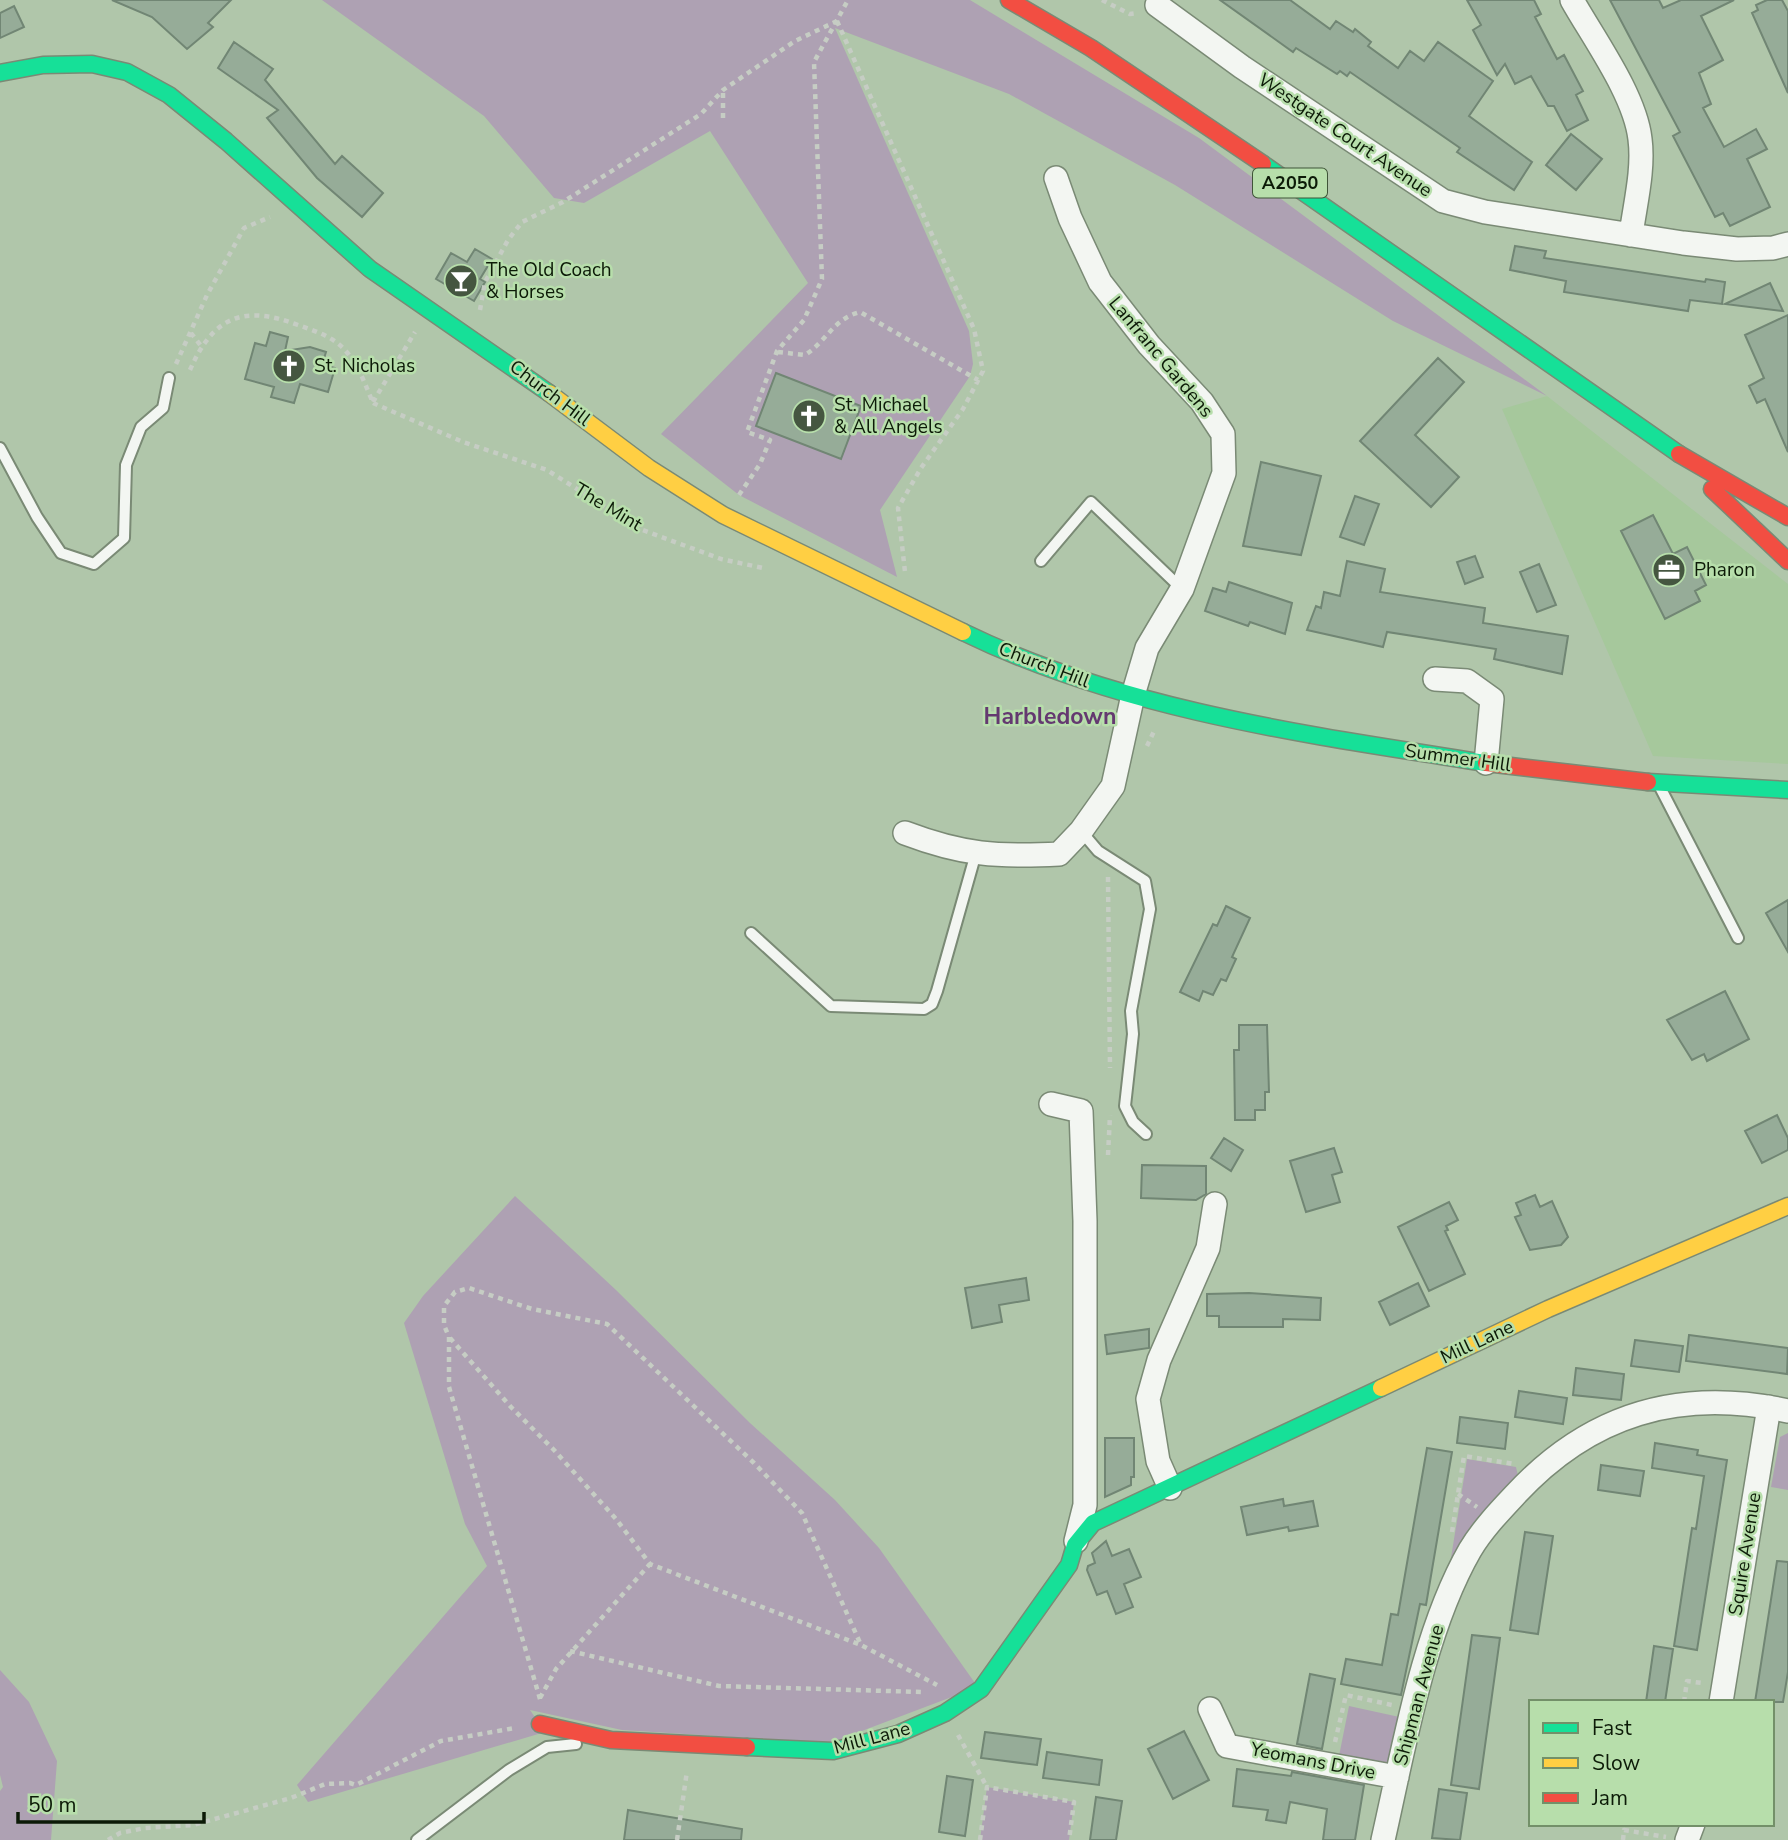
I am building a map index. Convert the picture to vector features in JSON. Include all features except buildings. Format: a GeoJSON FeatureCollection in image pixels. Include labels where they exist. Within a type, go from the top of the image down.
{"type":"FeatureCollection","features":[{"type":"Feature","properties":{"kind":"street","name":"A2050"},"geometry":{"type":"LineString","coordinates":[[1009,0],[1091,48],[1217,133],[1488,318],[1669,448],[1788,517]]}},
{"type":"Feature","properties":{"kind":"street"},"geometry":{"type":"LineString","coordinates":[[1572,0],[1625,95],[1640,135],[1641,162],[1631,235]]}},
{"type":"Feature","properties":{"kind":"street","name":"Westgate Court Avenue"},"geometry":{"type":"LineString","coordinates":[[1167,6],[1398,173],[1444,201],[1485,212],[1737,249],[1773,248],[1788,244]]}},
{"type":"Feature","properties":{"kind":"street","name":"Church Hill"},"geometry":{"type":"LineString","coordinates":[[0,73],[43,65],[92,64],[127,72],[169,95],[235,149],[370,269],[468,333],[649,468],[723,515],[980,640],[1069,677],[1133,695]]}},
{"type":"Feature","properties":{"kind":"street","name":"Lanfranc Gardens"},"geometry":{"type":"LineString","coordinates":[[905,833],[948,849],[1008,856],[1059,854],[1081,831],[1113,786],[1133,695],[1147,648],[1182,589],[1224,473],[1223,434],[1202,402],[1149,345],[1100,282],[1070,218],[1056,178]]}},
{"type":"Feature","properties":{"kind":"street","name":"A2050"},"geometry":{"type":"LineString","coordinates":[[1669,448],[1788,561]]}},
{"type":"Feature","properties":{"kind":"street"},"geometry":{"type":"LineString","coordinates":[[1435,678],[1468,681],[1492,699],[1486,763]]}},
{"type":"Feature","properties":{"kind":"street","name":"Summer Hill"},"geometry":{"type":"LineString","coordinates":[[1133,695],[1314,736],[1486,763],[1658,783],[1788,790]]}},
{"type":"Feature","properties":{"kind":"street","name":"Mill Lane"},"geometry":{"type":"LineString","coordinates":[[540,1724],[611,1740],[833,1751],[898,1734],[945,1713],[959,1699],[981,1689],[1069,1565],[1085,1505],[1085,1221],[1081,1111],[1051,1104]]}},
{"type":"Feature","properties":{"kind":"street"},"geometry":{"type":"LineString","coordinates":[[1170,1488],[1158,1461],[1148,1399],[1159,1360],[1208,1248],[1215,1204]]}},
{"type":"Feature","properties":{"kind":"street","name":"Mill Lane"},"geometry":{"type":"LineString","coordinates":[[1075,1545],[1093,1523],[1548,1309],[1788,1206]]}},
{"type":"Feature","properties":{"kind":"street","name":"Shipman Avenue"},"geometry":{"type":"LineString","coordinates":[[1383,1840],[1436,1626],[1470,1550],[1493,1519],[1555,1455],[1587,1435],[1626,1417],[1704,1403],[1742,1402],[1778,1409]]}},
{"type":"Feature","properties":{"kind":"street","name":"Squire Avenue"},"geometry":{"type":"LineString","coordinates":[[1721,1700],[1778,1409]]}},
{"type":"Feature","properties":{"kind":"street","name":"Yeomans Drive"},"geometry":{"type":"LineString","coordinates":[[1210,1709],[1227,1745],[1397,1777]]}},
{"type":"Feature","properties":{"kind":"lane"},"geometry":{"type":"LineString","coordinates":[[0,448],[37,517],[61,553],[94,564],[124,538],[125,465],[141,427],[163,408],[169,378]]}},
{"type":"Feature","properties":{"kind":"lane"},"geometry":{"type":"LineString","coordinates":[[1041,561],[1091,502],[1182,589]]}},
{"type":"Feature","properties":{"kind":"lane"},"geometry":{"type":"LineString","coordinates":[[1658,783],[1738,938]]}},
{"type":"Feature","properties":{"kind":"lane"},"geometry":{"type":"LineString","coordinates":[[1081,831],[1098,851],[1145,881],[1150,909],[1130,1011],[1133,1034],[1125,1106],[1133,1122],[1146,1133]]}},
{"type":"Feature","properties":{"kind":"lane"},"geometry":{"type":"LineString","coordinates":[[751,933],[831,1006],[924,1009],[932,1004],[937,990],[976,853]]}},
{"type":"Feature","properties":{"kind":"lane"},"geometry":{"type":"LineString","coordinates":[[417,1840],[509,1770],[547,1747],[611,1740]]}},
{"type":"Feature","properties":{"kind":"path"},"geometry":{"type":"LineString","coordinates":[[723,515],[760,464],[770,440],[747,432],[777,351],[804,320],[822,279],[814,62],[848,0]]}},
{"type":"Feature","properties":{"kind":"path"},"geometry":{"type":"LineString","coordinates":[[1102,0],[1130,14],[1167,6]]}},
{"type":"Feature","properties":{"kind":"path"},"geometry":{"type":"LineString","coordinates":[[468,333],[480,314],[485,282],[508,240],[522,222],[563,202],[701,114],[723,90],[795,41],[838,21]]}},
{"type":"Feature","properties":{"kind":"path"},"geometry":{"type":"LineString","coordinates":[[838,21],[974,329],[983,371],[963,409],[921,468],[898,508],[909,605]]}},
{"type":"Feature","properties":{"kind":"path"},"geometry":{"type":"LineString","coordinates":[[723,90],[723,118]]}},
{"type":"Feature","properties":{"kind":"path"},"geometry":{"type":"LineString","coordinates":[[176,363],[207,296],[244,228],[274,216]]}},
{"type":"Feature","properties":{"kind":"path"},"geometry":{"type":"LineString","coordinates":[[777,351],[805,355],[817,347],[831,327],[845,316],[860,312],[978,380]]}},
{"type":"Feature","properties":{"kind":"path"},"geometry":{"type":"LineString","coordinates":[[190,370],[201,346],[214,329],[229,320],[252,314],[276,316],[326,335],[344,349],[360,371],[373,403]]}},
{"type":"Feature","properties":{"kind":"path"},"geometry":{"type":"LineString","coordinates":[[191,333],[201,346]]}},
{"type":"Feature","properties":{"kind":"path"},"geometry":{"type":"LineString","coordinates":[[373,403],[405,349]]}},
{"type":"Feature","properties":{"kind":"path","name":"The Mint"},"geometry":{"type":"LineString","coordinates":[[373,403],[463,442],[547,470],[640,529],[721,559],[772,570]]}},
{"type":"Feature","properties":{"kind":"path"},"geometry":{"type":"LineString","coordinates":[[861,1645],[802,1513],[754,1463],[607,1324],[531,1309],[469,1289],[456,1292],[444,1306],[444,1325],[449,1337],[511,1407],[563,1460],[616,1520],[650,1564],[861,1645],[959,1699]]}},
{"type":"Feature","properties":{"kind":"path"},"geometry":{"type":"LineString","coordinates":[[449,1337],[449,1387],[540,1699],[556,1669],[570,1651],[650,1564]]}},
{"type":"Feature","properties":{"kind":"path"},"geometry":{"type":"LineString","coordinates":[[1452,1533],[1464,1456],[1542,1468]]}},
{"type":"Feature","properties":{"kind":"path"},"geometry":{"type":"LineString","coordinates":[[570,1651],[719,1686],[901,1690],[959,1699]]}},
{"type":"Feature","properties":{"kind":"path"},"geometry":{"type":"LineString","coordinates":[[1330,1764],[1346,1695],[1414,1710]]}},
{"type":"Feature","properties":{"kind":"path"},"geometry":{"type":"LineString","coordinates":[[945,1713],[987,1787],[980,1840]]}},
{"type":"Feature","properties":{"kind":"path"},"geometry":{"type":"LineString","coordinates":[[108,1840],[120,1833],[145,1828],[161,1829],[208,1821],[244,1808],[291,1798],[325,1784],[341,1782],[356,1785],[440,1741],[540,1724]]}},
{"type":"Feature","properties":{"kind":"path"},"geometry":{"type":"LineString","coordinates":[[987,1787],[1074,1802],[1069,1840]]}},
{"type":"Feature","properties":{"kind":"path"},"geometry":{"type":"LineString","coordinates":[[677,1840],[683,1796]]}},
{"type":"Feature","properties":{"kind":"path"},"geometry":{"type":"LineString","coordinates":[[1662,1836],[1664,1826]]}},
{"type":"Feature","properties":{"kind":"path"},"geometry":{"type":"LineString","coordinates":[[1623,1840],[1624,1830],[1674,1840]]}},
{"type":"Feature","properties":{"kind":"shaded area"},"geometry":{"type":"Polygon","coordinates":[[[322,0],[970,0],[1199,138],[1547,396],[1393,321],[1175,185],[1009,94],[835,28],[969,331],[973,364],[970,376],[880,510],[897,577],[739,495],[661,434],[808,283],[710,131],[584,203],[554,198],[484,116],[322,0]]]}},
{"type":"Feature","properties":{"kind":"shaded area"},"geometry":{"type":"Polygon","coordinates":[[[1547,396],[1788,584],[1788,764],[1653,756],[1502,409],[1547,396]]]}},
{"type":"Feature","properties":{"kind":"shaded area"},"geometry":{"type":"Polygon","coordinates":[[[515,1196],[616,1290],[750,1423],[835,1500],[879,1548],[975,1683],[957,1695],[830,1743],[622,1730],[530,1710],[545,1732],[308,1802],[297,1785],[487,1566],[465,1524],[404,1323],[423,1296],[515,1196]]]}},
{"type":"Feature","properties":{"kind":"shaded area"},"geometry":{"type":"Polygon","coordinates":[[[1788,1433],[1788,1490],[1771,1487],[1780,1437],[1788,1433]]]}},
{"type":"Feature","properties":{"kind":"shaded area"},"geometry":{"type":"Polygon","coordinates":[[[1467,1459],[1516,1467],[1518,1476],[1449,1570],[1467,1459]]]}},
{"type":"Feature","properties":{"kind":"shaded area"},"geometry":{"type":"Polygon","coordinates":[[[0,1670],[29,1702],[57,1761],[51,1840],[0,1840],[0,1791],[3,1787],[0,1775],[0,1670]]]}},
{"type":"Feature","properties":{"kind":"shaded area"},"geometry":{"type":"Polygon","coordinates":[[[1349,1706],[1404,1718],[1391,1771],[1338,1761],[1349,1706]]]}},
{"type":"Feature","properties":{"kind":"shaded area"},"geometry":{"type":"Polygon","coordinates":[[[987,1787],[1074,1802],[1069,1840],[980,1840],[987,1787]]]}},
{"type":"Feature","properties":{"kind":"traffic: fast"},"geometry":{"type":"LineString","coordinates":[[0,73],[43,65],[92,64],[127,72],[169,95],[226,141],[370,269],[549,393]]}},
{"type":"Feature","properties":{"kind":"traffic: fast"},"geometry":{"type":"LineString","coordinates":[[1263,164],[1679,454]]}},
{"type":"Feature","properties":{"kind":"traffic: fast"},"geometry":{"type":"LineString","coordinates":[[963,632],[1088,682],[1153,701],[1285,730],[1486,763]]}},
{"type":"Feature","properties":{"kind":"traffic: fast"},"geometry":{"type":"LineString","coordinates":[[1648,782],[1788,790]]}},
{"type":"Feature","properties":{"kind":"traffic: fast"},"geometry":{"type":"LineString","coordinates":[[747,1747],[833,1751],[898,1734],[945,1713],[981,1689],[1069,1565],[1075,1545],[1093,1523],[1381,1388]]}},
{"type":"Feature","properties":{"kind":"traffic: slow"},"geometry":{"type":"LineString","coordinates":[[549,393],[649,468],[723,515],[963,632]]}},
{"type":"Feature","properties":{"kind":"traffic: slow"},"geometry":{"type":"LineString","coordinates":[[1381,1388],[1548,1309],[1788,1206]]}},
{"type":"Feature","properties":{"kind":"traffic: jam"},"geometry":{"type":"LineString","coordinates":[[1009,0],[1091,48],[1263,164]]}},
{"type":"Feature","properties":{"kind":"traffic: jam"},"geometry":{"type":"LineString","coordinates":[[1679,454],[1788,517]]}},
{"type":"Feature","properties":{"kind":"traffic: jam"},"geometry":{"type":"LineString","coordinates":[[1712,489],[1788,561]]}},
{"type":"Feature","properties":{"kind":"traffic: jam"},"geometry":{"type":"LineString","coordinates":[[1486,763],[1648,782]]}},
{"type":"Feature","properties":{"kind":"traffic: jam"},"geometry":{"type":"LineString","coordinates":[[540,1724],[611,1740],[747,1747]]}},
{"type":"Feature","properties":{"kind":"place","name":"The Old Coach & Horses"},"geometry":{"type":"Point","coordinates":[461,281]}},
{"type":"Feature","properties":{"kind":"place","name":"St. Nicholas"},"geometry":{"type":"Point","coordinates":[289,366]}},
{"type":"Feature","properties":{"kind":"place","name":"St. Michael & All Angels"},"geometry":{"type":"Point","coordinates":[809,416]}},
{"type":"Feature","properties":{"kind":"place","name":"Pharon"},"geometry":{"type":"Point","coordinates":[1669,570]}},
{"type":"Feature","properties":{"kind":"district","name":"Harbledown"},"geometry":{"type":"Point","coordinates":[1050,716]}}]}
